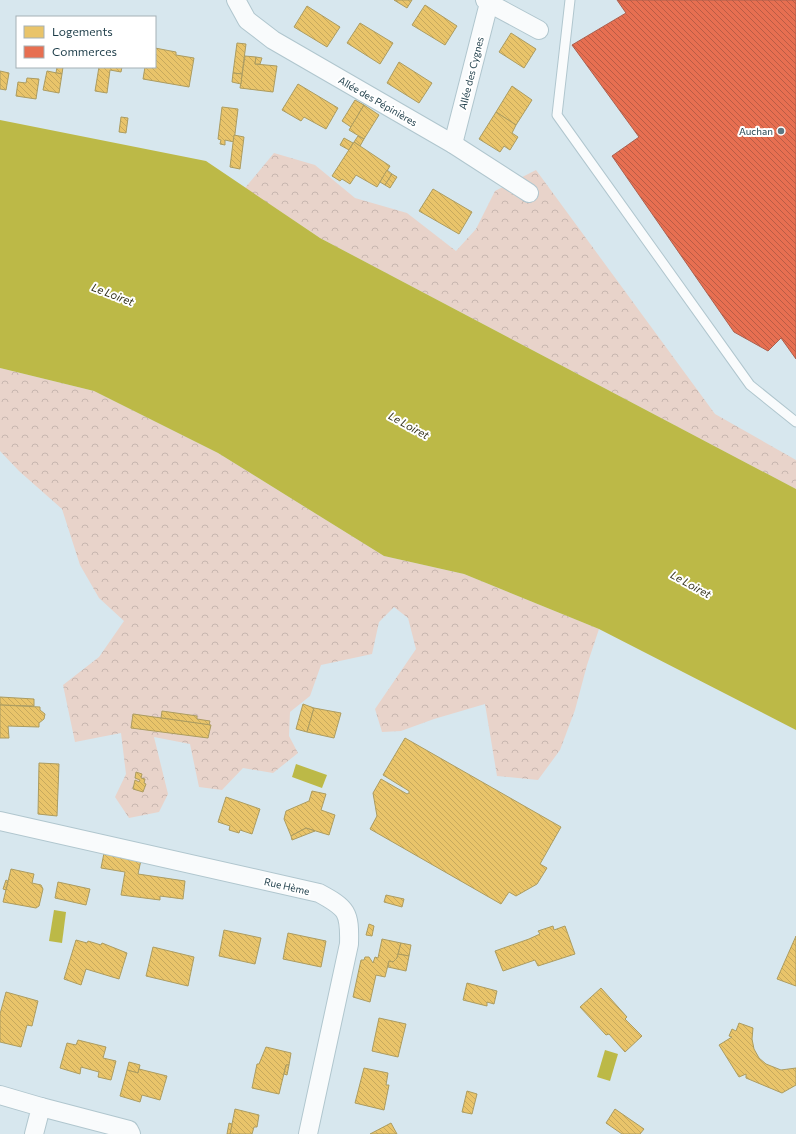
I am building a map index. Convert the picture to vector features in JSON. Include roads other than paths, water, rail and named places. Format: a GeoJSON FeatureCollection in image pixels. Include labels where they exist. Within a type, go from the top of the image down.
{"type":"FeatureCollection","features":[{"type":"Feature","properties":{"kind":"street","name":"Allée des Pépinières"},"geometry":{"type":"LineString","coordinates":[[236,0],[246,20],[273,40],[453,144],[529,193]]}},
{"type":"Feature","properties":{"kind":"street","name":"Allée des Cygnes"},"geometry":{"type":"LineString","coordinates":[[453,144],[487,1],[539,30]]}},
{"type":"Feature","properties":{"kind":"street","name":"Rue Hème"},"geometry":{"type":"LineString","coordinates":[[0,821],[320,893],[339,903],[346,913],[349,926],[349,944],[308,1134]]}},
{"type":"Feature","properties":{"kind":"street"},"geometry":{"type":"LineString","coordinates":[[0,1095],[129,1130],[131,1134]]}},
{"type":"Feature","properties":{"kind":"street"},"geometry":{"type":"LineString","coordinates":[[34,1134],[41,1107]]}},
{"type":"Feature","properties":{"kind":"lane"},"geometry":{"type":"LineString","coordinates":[[570,0],[557,115],[750,385],[796,422]]}},
{"type":"Feature","properties":{"kind":"water","name":"Le Loiret"},"geometry":{"type":"Polygon","coordinates":[[[0,120],[206,161],[320,238],[796,489],[796,730],[599,629],[464,574],[384,556],[218,453],[94,391],[0,368],[0,120]]]}},
{"type":"Feature","properties":{"kind":"water"},"geometry":{"type":"Polygon","coordinates":[[[296,764],[327,775],[322,788],[292,777],[296,764]]]}},
{"type":"Feature","properties":{"kind":"water"},"geometry":{"type":"Polygon","coordinates":[[[54,910],[66,912],[62,943],[49,941],[54,910]]]}},
{"type":"Feature","properties":{"kind":"water"},"geometry":{"type":"Polygon","coordinates":[[[605,1050],[618,1054],[610,1081],[597,1077],[605,1050]]]}},
{"type":"Feature","properties":{"kind":"place","name":"Auchan"},"geometry":{"type":"Point","coordinates":[781,131]}}]}
